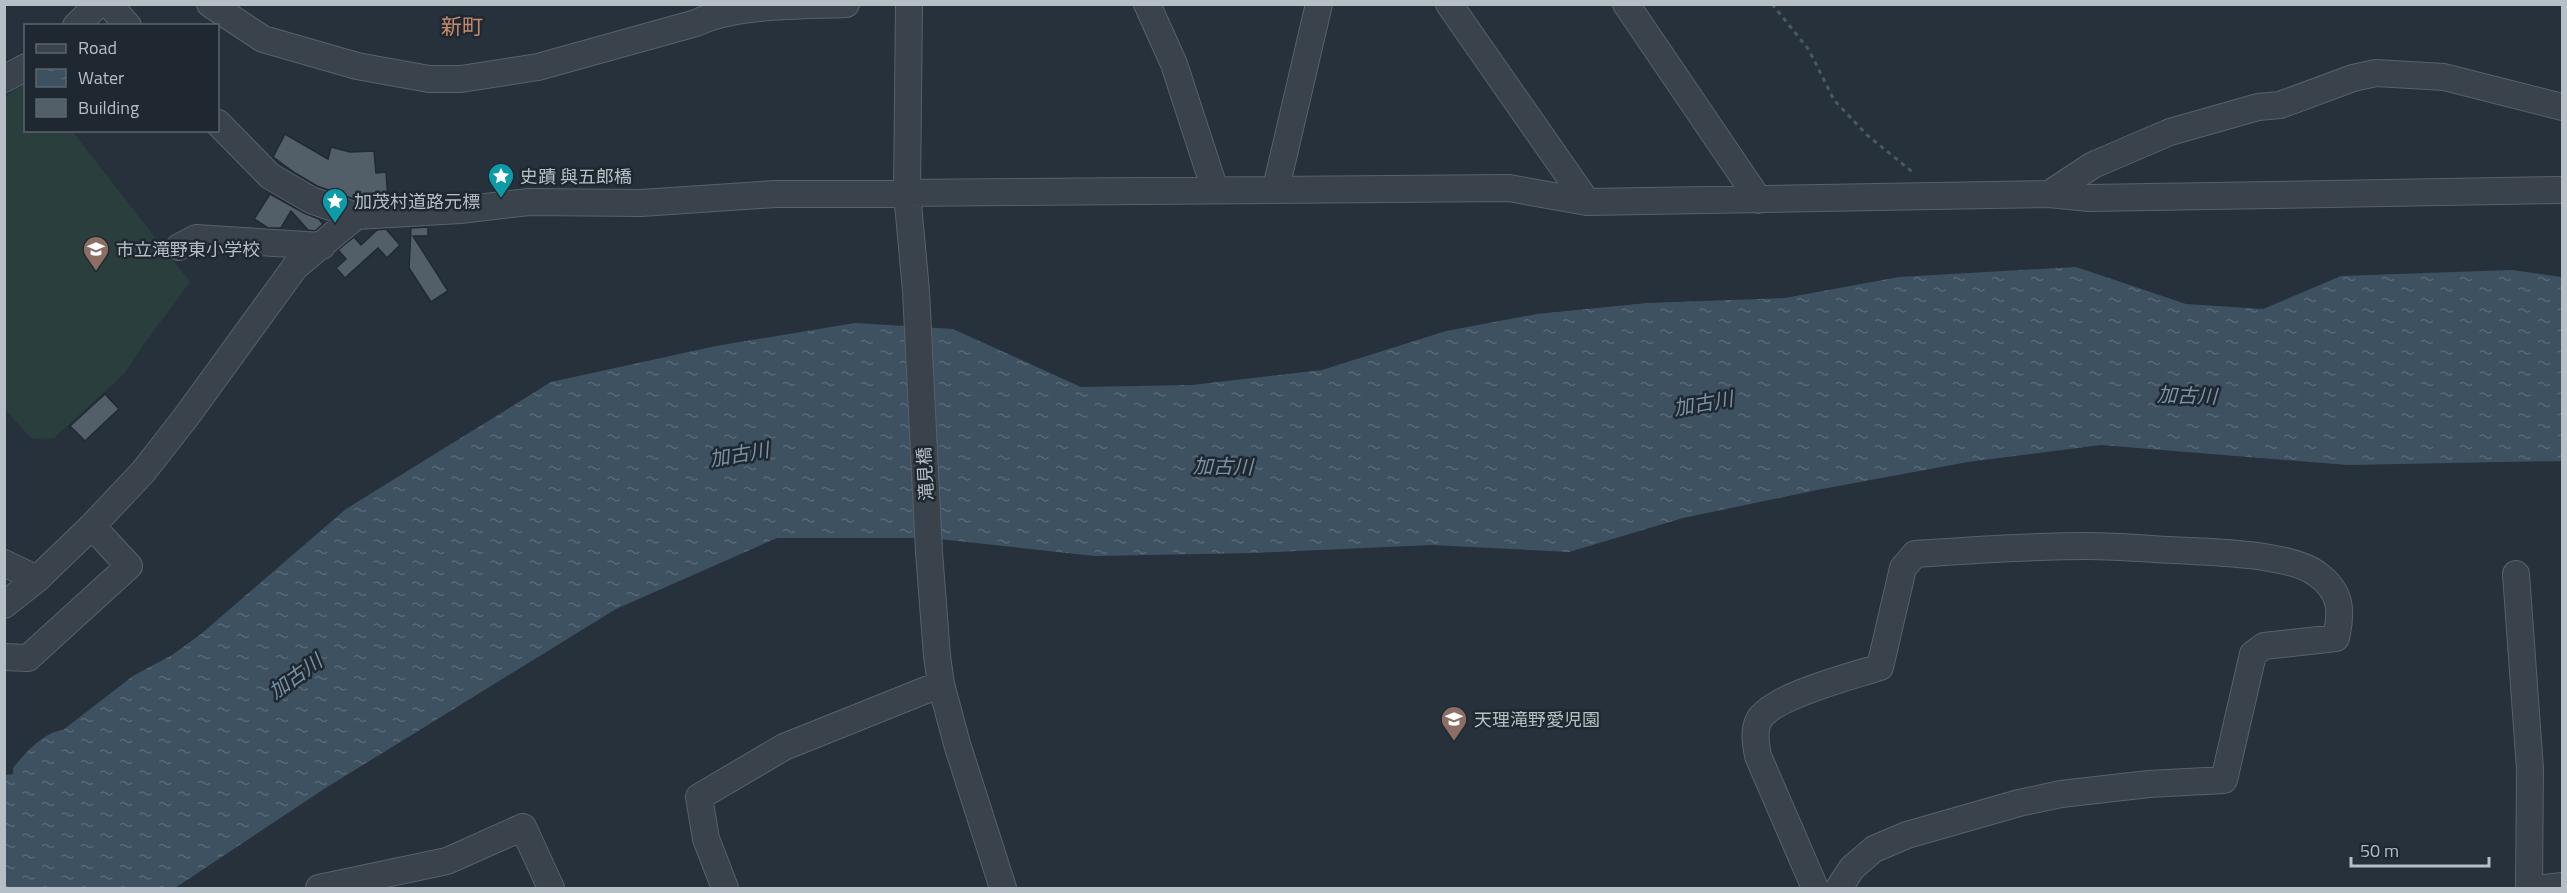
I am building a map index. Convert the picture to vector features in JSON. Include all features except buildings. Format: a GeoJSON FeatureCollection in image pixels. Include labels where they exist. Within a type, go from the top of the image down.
{"type":"FeatureCollection","features":[{"type":"Feature","properties":{"kind":"street"},"geometry":{"type":"LineString","coordinates":[[78,24],[98,4]]}},
{"type":"Feature","properties":{"kind":"street"},"geometry":{"type":"LineString","coordinates":[[109,4],[126,24]]}},
{"type":"Feature","properties":{"kind":"street"},"geometry":{"type":"LineString","coordinates":[[210,4],[264,39],[357,66],[439,79],[461,79],[538,67],[686,26],[711,16],[780,7],[846,4]]}},
{"type":"Feature","properties":{"kind":"street","name":"滝見橋"},"geometry":{"type":"LineString","coordinates":[[909,4],[907,193],[916,291],[929,552],[938,656],[941,684],[957,744],[1003,888]]}},
{"type":"Feature","properties":{"kind":"street"},"geometry":{"type":"LineString","coordinates":[[1147,4],[1174,64],[1215,190]]}},
{"type":"Feature","properties":{"kind":"street"},"geometry":{"type":"LineString","coordinates":[[1276,188],[1319,4]]}},
{"type":"Feature","properties":{"kind":"street"},"geometry":{"type":"LineString","coordinates":[[1449,4],[1587,202]]}},
{"type":"Feature","properties":{"kind":"street"},"geometry":{"type":"LineString","coordinates":[[1626,4],[1759,200]]}},
{"type":"Feature","properties":{"kind":"street"},"geometry":{"type":"LineString","coordinates":[[4,79],[24,68]]}},
{"type":"Feature","properties":{"kind":"street"},"geometry":{"type":"LineString","coordinates":[[2049,194],[2093,165],[2170,132],[2258,107],[2280,105],[2353,78],[2376,73],[2444,77],[2562,107]]}},
{"type":"Feature","properties":{"kind":"street"},"geometry":{"type":"LineString","coordinates":[[219,124],[270,176],[311,200],[356,216],[529,202],[641,203],[774,194],[1276,188],[1509,188],[1587,202],[2049,194],[2090,198],[2562,190]]}},
{"type":"Feature","properties":{"kind":"street"},"geometry":{"type":"LineString","coordinates":[[4,605],[37,579],[143,472],[296,267],[356,216]]}},
{"type":"Feature","properties":{"kind":"street"},"geometry":{"type":"LineString","coordinates":[[179,247],[196,238],[322,246]]}},
{"type":"Feature","properties":{"kind":"street"},"geometry":{"type":"LineString","coordinates":[[4,657],[28,658],[129,566],[92,526]]}},
{"type":"Feature","properties":{"kind":"street"},"geometry":{"type":"LineString","coordinates":[[1815,888],[1758,756],[1755,738],[1759,719],[1782,700],[1880,668],[1903,568],[1915,554],[2010,547],[2091,546],[2228,553],[2289,562],[2317,573],[2336,593],[2341,615],[2336,638],[2264,646],[2253,654],[2224,780],[2149,784],[2061,794],[2019,803],[1906,835],[1874,849],[1852,868],[1839,888]]}},
{"type":"Feature","properties":{"kind":"street"},"geometry":{"type":"LineString","coordinates":[[4,563],[37,579]]}},
{"type":"Feature","properties":{"kind":"street"},"geometry":{"type":"LineString","coordinates":[[2516,574],[2530,769],[2529,888]]}},
{"type":"Feature","properties":{"kind":"street"},"geometry":{"type":"LineString","coordinates":[[725,888],[706,839],[699,798],[784,747],[941,684]]}},
{"type":"Feature","properties":{"kind":"street"},"geometry":{"type":"LineString","coordinates":[[319,888],[447,861],[523,827],[551,888]]}},
{"type":"Feature","properties":{"kind":"street"},"geometry":{"type":"LineString","coordinates":[[2544,888],[2562,886]]}},
{"type":"Feature","properties":{"kind":"path"},"geometry":{"type":"LineString","coordinates":[[1772,4],[1809,50],[1834,100],[1868,135],[1941,196]]}},
{"type":"Feature","properties":{"kind":"green space","name":"市立滝野東小学校"},"geometry":{"type":"Polygon","coordinates":[[[24,84],[24,132],[73,132],[190,282],[124,374],[54,438],[32,439],[4,408],[5,97],[24,84]]]}},
{"type":"Feature","properties":{"kind":"water","name":"加古川"},"geometry":{"type":"Polygon","coordinates":[[[2076,267],[2186,304],[2263,309],[2341,276],[2512,270],[2562,277],[2562,461],[2348,465],[2101,445],[1968,462],[1822,489],[1683,518],[1569,552],[1431,545],[1251,553],[1095,556],[930,538],[777,538],[616,609],[324,789],[175,888],[5,888],[4,775],[13,774],[13,768],[29,750],[42,739],[63,730],[133,676],[172,655],[201,634],[346,509],[551,382],[716,346],[855,323],[953,329],[1081,387],[1192,385],[1322,370],[1446,331],[1537,314],[1647,303],[1785,298],[1899,277],[2076,267]]]}},
{"type":"Feature","properties":{"kind":"place","name":"史蹟 與五郎橋"},"geometry":{"type":"Point","coordinates":[501,199]}},
{"type":"Feature","properties":{"kind":"place","name":"加茂村道路元標"},"geometry":{"type":"Point","coordinates":[335,224]}},
{"type":"Feature","properties":{"kind":"place","name":"市立滝野東小学校"},"geometry":{"type":"Point","coordinates":[96,272]}},
{"type":"Feature","properties":{"kind":"place","name":"天理滝野愛児園"},"geometry":{"type":"Point","coordinates":[1454,742]}},
{"type":"Feature","properties":{"kind":"district","name":"新町"},"geometry":{"type":"Point","coordinates":[462,26]}}]}
